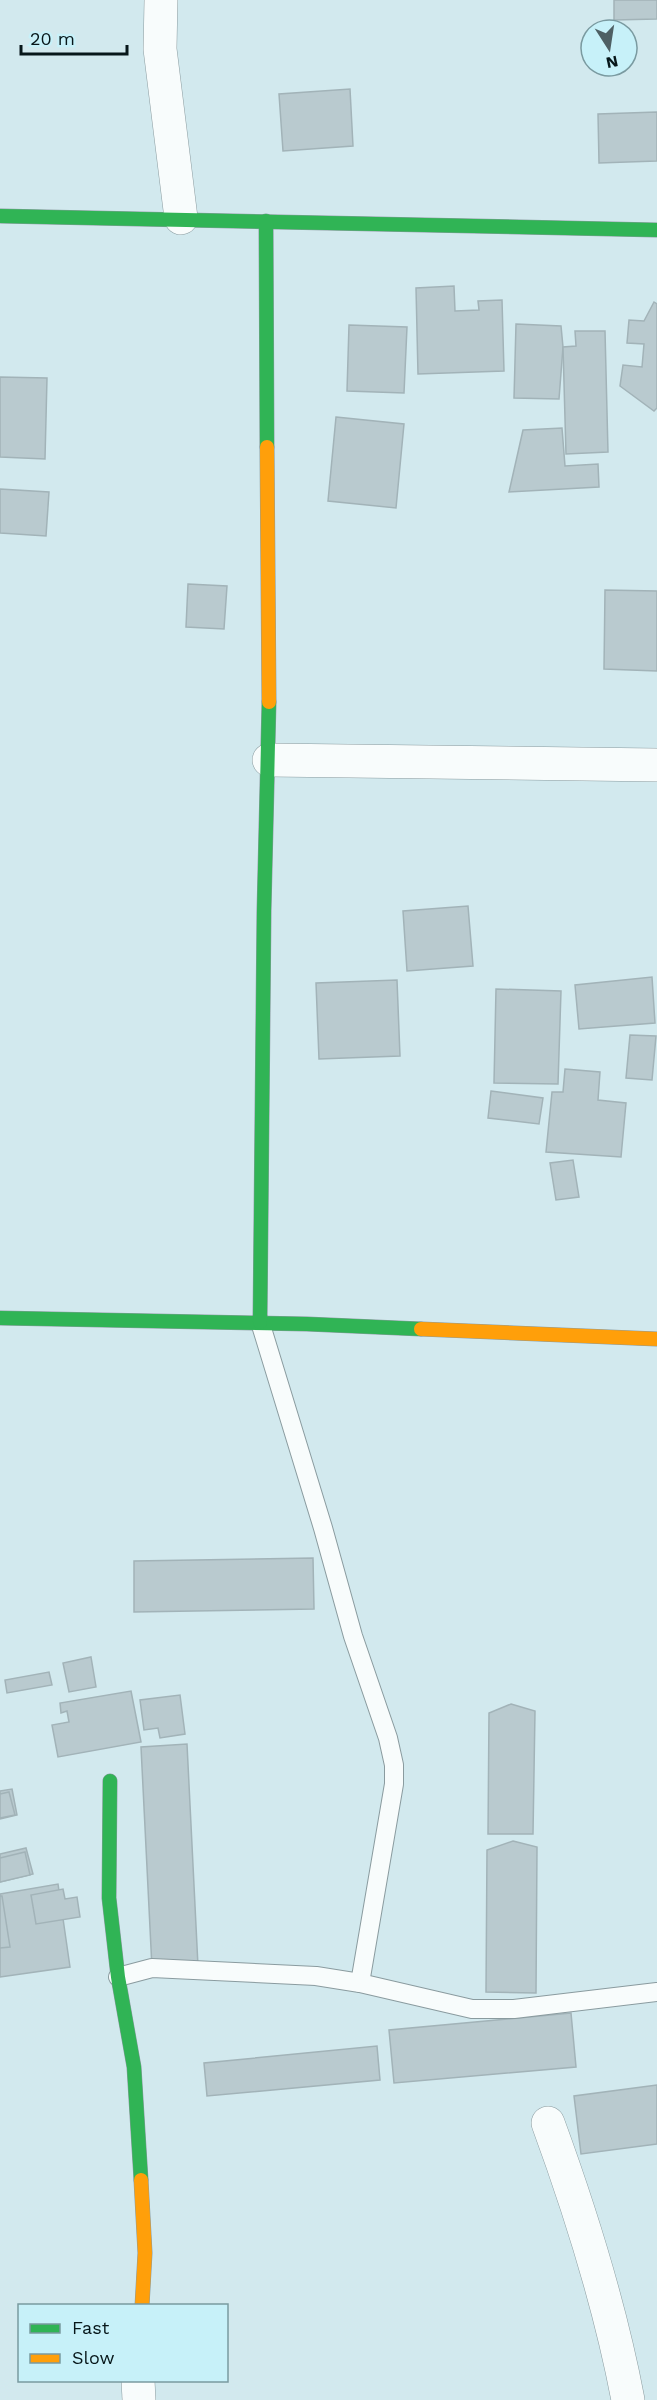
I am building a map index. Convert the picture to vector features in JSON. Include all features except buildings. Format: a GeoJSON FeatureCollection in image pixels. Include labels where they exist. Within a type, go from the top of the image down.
{"type":"FeatureCollection","features":[{"type":"Feature","properties":{"kind":"street"},"geometry":{"type":"LineString","coordinates":[[161,0],[160,49],[182,218]]}},
{"type":"Feature","properties":{"kind":"street"},"geometry":{"type":"LineString","coordinates":[[0,216],[182,218],[657,230]]}},
{"type":"Feature","properties":{"kind":"street"},"geometry":{"type":"LineString","coordinates":[[260,1323],[264,911],[268,760],[266,221]]}},
{"type":"Feature","properties":{"kind":"street"},"geometry":{"type":"LineString","coordinates":[[268,760],[657,765]]}},
{"type":"Feature","properties":{"kind":"street"},"geometry":{"type":"LineString","coordinates":[[0,1317],[260,1323],[657,1339]]}},
{"type":"Feature","properties":{"kind":"street"},"geometry":{"type":"LineString","coordinates":[[110,1781],[109,1898],[118,1977],[134,2067],[146,2253],[142,2304]]}},
{"type":"Feature","properties":{"kind":"street"},"geometry":{"type":"LineString","coordinates":[[548,2123],[599,2275],[618,2346],[628,2400]]}},
{"type":"Feature","properties":{"kind":"street"},"geometry":{"type":"LineString","coordinates":[[138,2382],[139,2400]]}},
{"type":"Feature","properties":{"kind":"lane"},"geometry":{"type":"LineString","coordinates":[[260,1323],[323,1528],[353,1636],[388,1738],[394,1765],[394,1784],[360,1983]]}},
{"type":"Feature","properties":{"kind":"lane"},"geometry":{"type":"LineString","coordinates":[[118,1977],[152,1968],[316,1976],[360,1983],[472,2009],[514,2009],[657,1992]]}},
{"type":"Feature","properties":{"kind":"traffic: fast"},"geometry":{"type":"LineString","coordinates":[[0,216],[657,230]]}},
{"type":"Feature","properties":{"kind":"traffic: fast"},"geometry":{"type":"LineString","coordinates":[[266,221],[267,447]]}},
{"type":"Feature","properties":{"kind":"traffic: fast"},"geometry":{"type":"LineString","coordinates":[[260,1322],[264,911],[269,702]]}},
{"type":"Feature","properties":{"kind":"traffic: fast"},"geometry":{"type":"LineString","coordinates":[[0,1318],[307,1324],[421,1329]]}},
{"type":"Feature","properties":{"kind":"traffic: fast"},"geometry":{"type":"LineString","coordinates":[[110,1781],[109,1898],[118,1977],[134,2067],[141,2180]]}},
{"type":"Feature","properties":{"kind":"traffic: slow"},"geometry":{"type":"LineString","coordinates":[[267,447],[269,702]]}},
{"type":"Feature","properties":{"kind":"traffic: slow"},"geometry":{"type":"LineString","coordinates":[[421,1329],[657,1339]]}},
{"type":"Feature","properties":{"kind":"traffic: slow"},"geometry":{"type":"LineString","coordinates":[[141,2180],[145,2253],[142,2304]]}}]}
